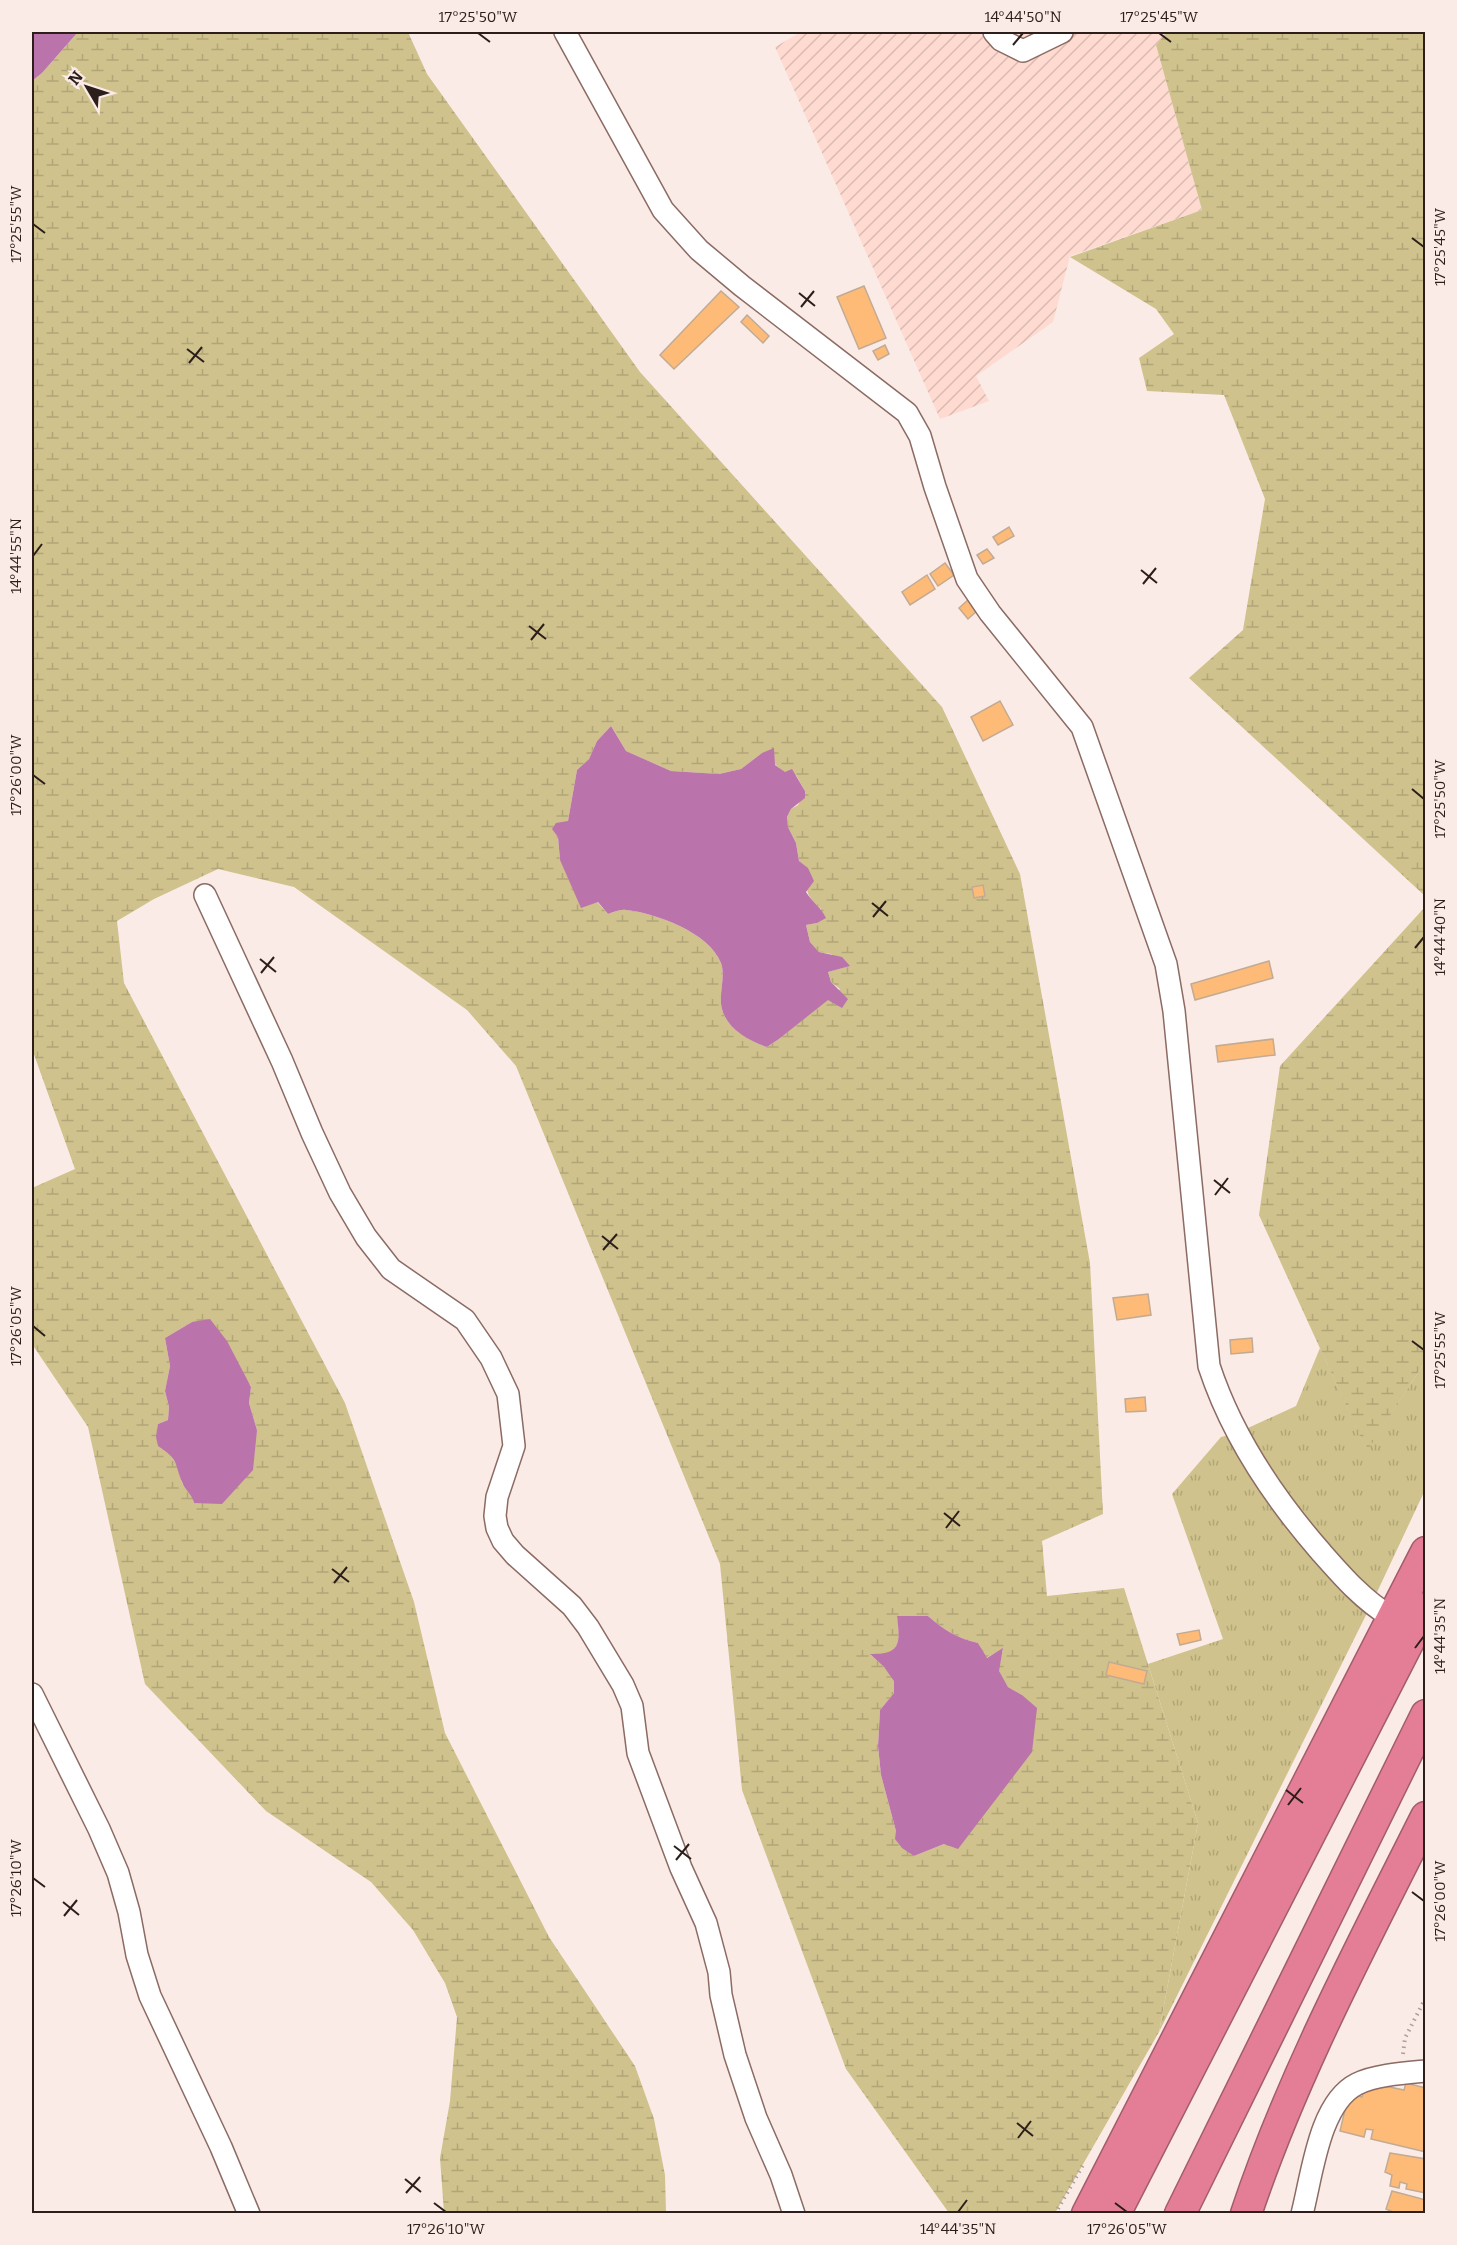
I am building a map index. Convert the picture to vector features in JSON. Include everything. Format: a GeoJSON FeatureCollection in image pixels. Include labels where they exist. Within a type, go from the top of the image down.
{"type":"FeatureCollection","features":[{"type":"Feature","properties":{"kind":"highway"},"geometry":{"type":"LineString","coordinates":[[1087,2214],[1425,1552]]}},
{"type":"Feature","properties":{"kind":"highway"},"geometry":{"type":"LineString","coordinates":[[1116,2214],[1425,1608]]}},
{"type":"Feature","properties":{"kind":"highway"},"geometry":{"type":"LineString","coordinates":[[1180,2214],[1425,1715]]}},
{"type":"Feature","properties":{"kind":"highway"},"geometry":{"type":"LineString","coordinates":[[1246,2214],[1260,2172],[1333,2003],[1425,1817]]}},
{"type":"Feature","properties":{"kind":"street"},"geometry":{"type":"LineString","coordinates":[[565,32],[643,170],[651,189],[670,218],[699,250],[742,286],[818,347],[877,388],[907,413],[921,436],[935,487],[968,579],[990,613],[1082,727],[1166,964],[1174,1011],[1209,1366],[1221,1402],[1245,1450],[1294,1521],[1350,1585],[1371,1605],[1391,1617]]}},
{"type":"Feature","properties":{"kind":"street"},"geometry":{"type":"LineString","coordinates":[[994,32],[1001,40],[1023,51],[1062,32]]}},
{"type":"Feature","properties":{"kind":"street"},"geometry":{"type":"LineString","coordinates":[[205,894],[317,1143],[340,1192],[366,1237],[391,1269],[465,1320],[491,1358],[507,1394],[514,1446],[497,1497],[495,1516],[497,1528],[503,1541],[515,1555],[572,1606],[588,1627],[623,1685],[632,1706],[638,1752],[681,1868],[706,1923],[719,1972],[721,1995],[735,2055],[756,2118],[781,2175],[794,2214]]}},
{"type":"Feature","properties":{"kind":"street"},"geometry":{"type":"LineString","coordinates":[[32,1694],[99,1829],[118,1873],[129,1912],[137,1955],[150,1996],[221,2147],[249,2214]]}},
{"type":"Feature","properties":{"kind":"street"},"geometry":{"type":"LineString","coordinates":[[1302,2214],[1325,2120],[1343,2093],[1358,2083],[1400,2073],[1425,2071]]}},
{"type":"Feature","properties":{"kind":"path"},"geometry":{"type":"LineString","coordinates":[[1400,2073],[1405,2038],[1425,1997]]}},
{"type":"Feature","properties":{"kind":"shaded area"},"geometry":{"type":"Polygon","coordinates":[[[32,32],[78,32],[42,73],[32,81],[32,32]]]}},
{"type":"Feature","properties":{"kind":"shaded area"},"geometry":{"type":"Polygon","coordinates":[[[801,32],[1167,32],[1156,45],[1202,210],[1070,256],[1053,322],[976,376],[989,401],[940,419],[775,47],[801,32]]]}},
{"type":"Feature","properties":{"kind":"shaded area"},"geometry":{"type":"Polygon","coordinates":[[[611,726],[626,751],[671,771],[719,774],[741,769],[762,753],[774,748],[775,765],[785,772],[792,769],[805,791],[805,798],[791,809],[787,817],[788,827],[796,843],[799,861],[808,868],[814,881],[806,892],[826,918],[806,925],[810,942],[819,952],[842,957],[850,966],[828,972],[831,982],[848,999],[842,1008],[828,1000],[767,1047],[746,1038],[729,1023],[721,1004],[723,974],[721,963],[715,952],[693,933],[666,920],[638,912],[624,910],[608,914],[598,902],[581,908],[560,860],[558,837],[552,829],[556,823],[568,821],[577,770],[589,759],[597,741],[611,726]]]}},
{"type":"Feature","properties":{"kind":"shaded area"},"geometry":{"type":"Polygon","coordinates":[[[210,1319],[227,1341],[251,1387],[249,1403],[257,1430],[253,1470],[222,1504],[194,1503],[183,1485],[175,1462],[158,1446],[156,1437],[158,1424],[168,1420],[169,1407],[165,1391],[170,1366],[165,1338],[192,1322],[210,1319]]]}},
{"type":"Feature","properties":{"kind":"shaded area"},"geometry":{"type":"Polygon","coordinates":[[[897,1616],[928,1616],[951,1633],[978,1643],[987,1658],[1003,1648],[999,1671],[1008,1687],[1037,1708],[1032,1752],[958,1849],[944,1844],[914,1856],[902,1848],[895,1839],[896,1831],[881,1775],[878,1746],[880,1710],[894,1693],[894,1681],[884,1667],[870,1654],[888,1652],[897,1645],[899,1633],[897,1616]]]}},
{"type":"Feature","properties":{"kind":"green space"},"geometry":{"type":"Polygon","coordinates":[[[78,32],[408,32],[427,74],[640,372],[942,707],[1020,874],[1090,1263],[1103,1514],[1042,1541],[1047,1596],[1124,1588],[1198,1823],[1159,2032],[1055,2213],[949,2213],[846,2069],[742,1790],[720,1564],[516,1066],[467,1010],[294,887],[218,869],[154,899],[117,921],[124,983],[345,1403],[414,1602],[445,1733],[549,1937],[635,2066],[654,2119],[665,2175],[666,2213],[444,2213],[440,2158],[450,2101],[457,2017],[445,1983],[413,1930],[371,1882],[266,1811],[145,1684],[88,1427],[32,1344],[32,1188],[75,1169],[32,1049],[32,81],[42,73],[78,32]],[[611,726],[597,741],[589,759],[577,770],[568,821],[558,837],[560,860],[608,914],[624,910],[651,915],[680,926],[705,942],[715,952],[721,963],[723,974],[721,1004],[729,1023],[740,1033],[767,1047],[840,989],[831,982],[828,972],[849,966],[831,954],[819,952],[810,942],[806,925],[817,923],[821,909],[807,891],[808,869],[799,861],[796,843],[788,827],[787,817],[791,809],[798,805],[805,791],[796,775],[785,773],[762,753],[741,769],[719,774],[671,771],[626,751],[611,726]],[[192,1322],[165,1338],[170,1366],[165,1391],[169,1407],[168,1420],[158,1424],[178,1467],[182,1483],[192,1495],[194,1503],[257,1430],[249,1403],[251,1386],[192,1322]],[[897,1616],[899,1632],[895,1648],[884,1655],[871,1655],[895,1680],[894,1693],[880,1710],[878,1746],[881,1775],[896,1831],[914,1856],[944,1844],[1022,1695],[1008,1687],[998,1671],[1003,1649],[986,1658],[978,1643],[951,1633],[928,1616],[897,1616]]]}},
{"type":"Feature","properties":{"kind":"green space"},"geometry":{"type":"Polygon","coordinates":[[[1167,32],[1425,32],[1425,896],[1189,678],[1243,630],[1265,499],[1224,395],[1147,391],[1139,358],[1174,334],[1156,309],[1070,257],[1202,210],[1156,45],[1167,32]]]}},
{"type":"Feature","properties":{"kind":"green space"},"geometry":{"type":"Polygon","coordinates":[[[1425,907],[1425,1362],[1367,1451],[1259,1215],[1280,1066],[1425,907]]]}},
{"type":"Feature","properties":{"kind":"green space"},"geometry":{"type":"Polygon","coordinates":[[[1320,1348],[1367,1450],[1425,1362],[1425,1490],[1371,1605],[1159,2032],[1198,1823],[1148,1664],[1223,1639],[1172,1494],[1221,1437],[1237,1433],[1296,1406],[1320,1348]]]}},
{"type":"Feature","properties":{"kind":"building"},"geometry":{"type":"Polygon","coordinates":[[[864,286],[886,338],[859,349],[837,297],[864,286]]]}},
{"type":"Feature","properties":{"kind":"building"},"geometry":{"type":"Polygon","coordinates":[[[721,291],[739,307],[674,369],[660,355],[721,291]]]}},
{"type":"Feature","properties":{"kind":"building"},"geometry":{"type":"Polygon","coordinates":[[[747,315],[769,336],[763,343],[741,322],[747,315]]]}},
{"type":"Feature","properties":{"kind":"building"},"geometry":{"type":"Polygon","coordinates":[[[885,345],[889,354],[878,360],[873,351],[885,345]]]}},
{"type":"Feature","properties":{"kind":"building"},"geometry":{"type":"Polygon","coordinates":[[[1009,527],[1014,536],[998,545],[993,537],[1009,527]]]}},
{"type":"Feature","properties":{"kind":"building"},"geometry":{"type":"Polygon","coordinates":[[[987,549],[994,558],[983,564],[977,555],[987,549]]]}},
{"type":"Feature","properties":{"kind":"building"},"geometry":{"type":"Polygon","coordinates":[[[945,563],[954,575],[938,586],[930,574],[945,563]]]}},
{"type":"Feature","properties":{"kind":"building"},"geometry":{"type":"Polygon","coordinates":[[[927,575],[935,589],[910,605],[902,592],[927,575]]]}},
{"type":"Feature","properties":{"kind":"building"},"geometry":{"type":"Polygon","coordinates":[[[969,599],[978,610],[968,619],[959,608],[969,599]]]}},
{"type":"Feature","properties":{"kind":"building"},"geometry":{"type":"Polygon","coordinates":[[[1000,701],[1013,725],[983,741],[971,717],[1000,701]]]}},
{"type":"Feature","properties":{"kind":"building"},"geometry":{"type":"Polygon","coordinates":[[[983,885],[985,896],[974,898],[972,887],[983,885]]]}},
{"type":"Feature","properties":{"kind":"building"},"geometry":{"type":"Polygon","coordinates":[[[1269,961],[1273,978],[1195,1000],[1191,984],[1269,961]]]}},
{"type":"Feature","properties":{"kind":"building"},"geometry":{"type":"Polygon","coordinates":[[[1273,1039],[1275,1055],[1218,1062],[1216,1046],[1273,1039]]]}},
{"type":"Feature","properties":{"kind":"building"},"geometry":{"type":"Polygon","coordinates":[[[1148,1294],[1151,1315],[1117,1320],[1113,1298],[1148,1294]]]}},
{"type":"Feature","properties":{"kind":"building"},"geometry":{"type":"Polygon","coordinates":[[[1252,1338],[1253,1352],[1231,1354],[1230,1340],[1252,1338]]]}},
{"type":"Feature","properties":{"kind":"building"},"geometry":{"type":"Polygon","coordinates":[[[1145,1397],[1146,1411],[1126,1412],[1125,1399],[1145,1397]]]}},
{"type":"Feature","properties":{"kind":"building"},"geometry":{"type":"Polygon","coordinates":[[[1199,1630],[1201,1640],[1180,1645],[1177,1634],[1199,1630]]]}},
{"type":"Feature","properties":{"kind":"building"},"geometry":{"type":"Polygon","coordinates":[[[1109,1662],[1147,1671],[1144,1684],[1106,1675],[1109,1662]]]}},
{"type":"Feature","properties":{"kind":"building"},"geometry":{"type":"Polygon","coordinates":[[[1366,2082],[1404,2090],[1406,2083],[1426,2088],[1426,2152],[1371,2139],[1373,2130],[1366,2129],[1364,2137],[1340,2131],[1349,2093],[1362,2097],[1366,2082]]]}},
{"type":"Feature","properties":{"kind":"building"},"geometry":{"type":"Polygon","coordinates":[[[1390,2153],[1426,2159],[1426,2193],[1406,2189],[1407,2184],[1400,2182],[1399,2188],[1390,2186],[1392,2175],[1385,2172],[1390,2153]]]}},
{"type":"Feature","properties":{"kind":"building"},"geometry":{"type":"Polygon","coordinates":[[[1392,2191],[1426,2200],[1425,2214],[1405,2212],[1405,2214],[1392,2214],[1393,2212],[1386,2209],[1392,2191]]]}}]}
